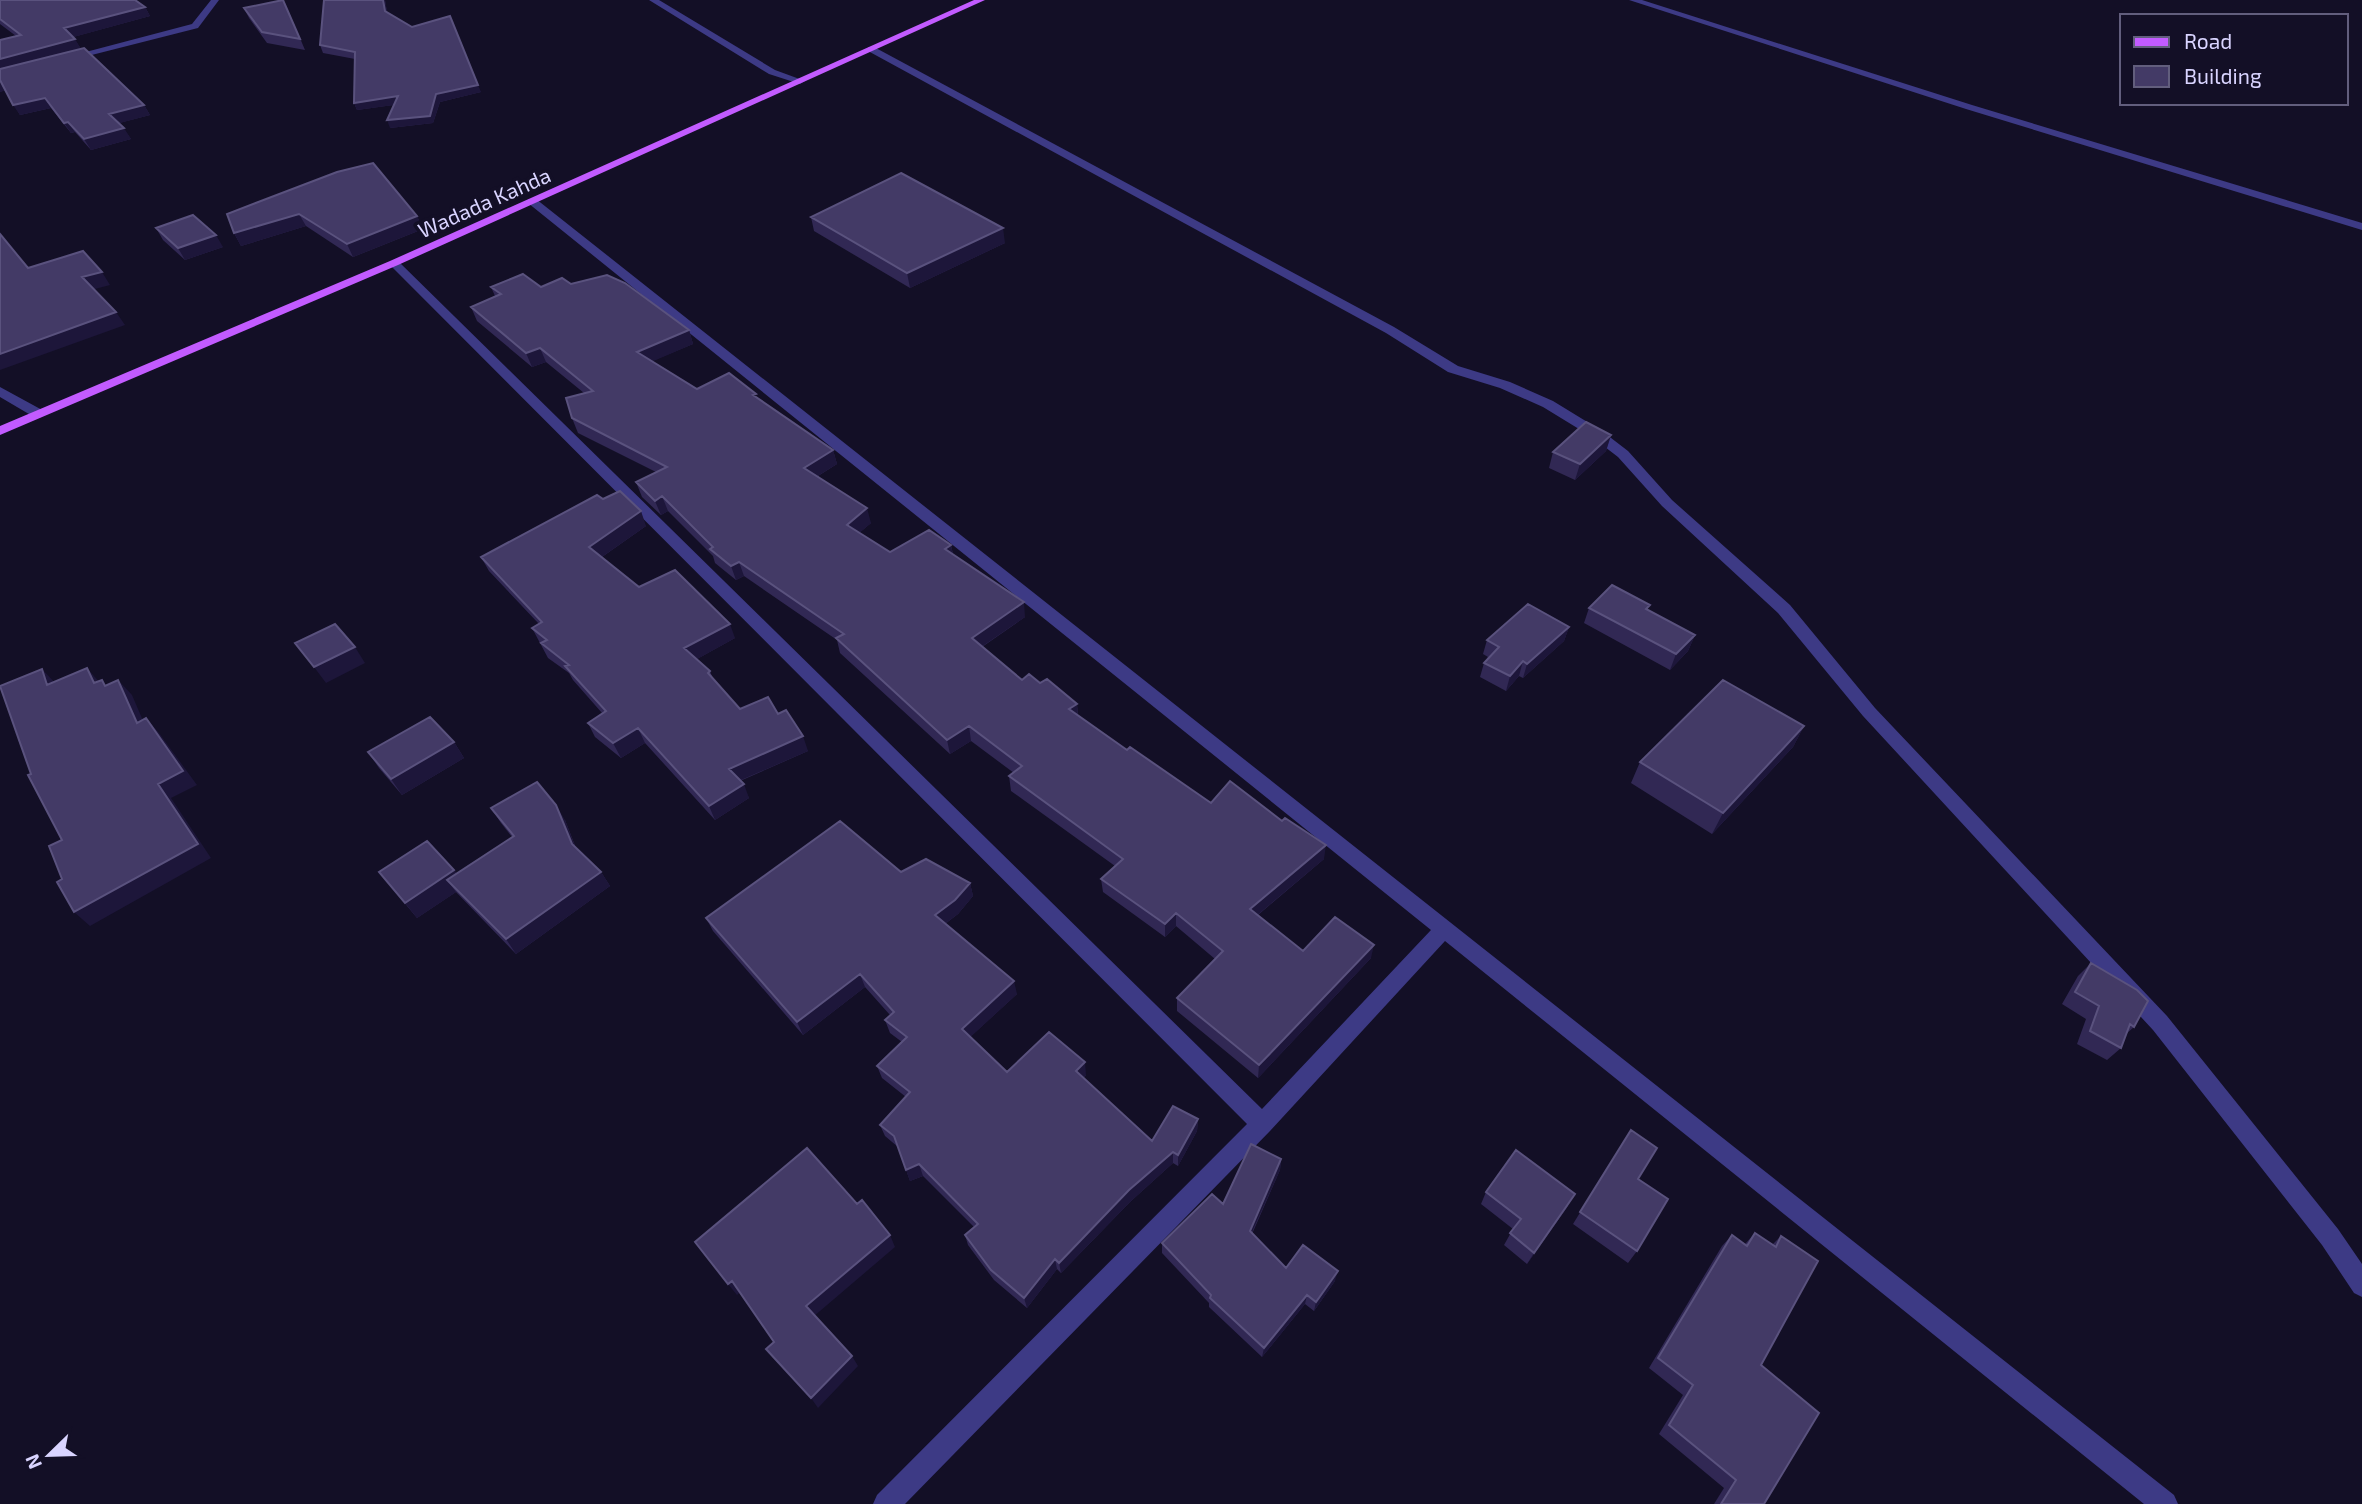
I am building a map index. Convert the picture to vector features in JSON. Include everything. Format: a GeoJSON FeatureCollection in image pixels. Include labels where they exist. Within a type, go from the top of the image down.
{"type":"FeatureCollection","features":[{"type":"Feature","properties":{"kind":"main road","name":"Wadada Kahda"},"geometry":{"type":"LineString","coordinates":[[0,431],[394,263],[981,0]]}},
{"type":"Feature","properties":{"kind":"street"},"geometry":{"type":"LineString","coordinates":[[52,62],[195,26],[215,0]]}},
{"type":"Feature","properties":{"kind":"street"},"geometry":{"type":"LineString","coordinates":[[653,0],[772,72],[800,81]]}},
{"type":"Feature","properties":{"kind":"street"},"geometry":{"type":"LineString","coordinates":[[1633,0],[1956,103],[2362,227]]}},
{"type":"Feature","properties":{"kind":"street"},"geometry":{"type":"LineString","coordinates":[[871,50],[1390,330],[1453,369],[1505,385],[1548,404],[1597,434],[1623,454],[1667,503],[1784,609],[1869,712],[2160,1023],[2330,1237],[2362,1286]]}},
{"type":"Feature","properties":{"kind":"street"},"geometry":{"type":"LineString","coordinates":[[532,201],[2165,1504]]}},
{"type":"Feature","properties":{"kind":"street"},"geometry":{"type":"LineString","coordinates":[[394,263],[1262,1124]]}},
{"type":"Feature","properties":{"kind":"street"},"geometry":{"type":"LineString","coordinates":[[0,391],[40,414]]}},
{"type":"Feature","properties":{"kind":"street"},"geometry":{"type":"LineString","coordinates":[[886,1504],[1262,1124],[1444,929]]}},
{"type":"Feature","properties":{"kind":"building"},"geometry":{"type":"Polygon","coordinates":[[[0,0],[135,0],[145,7],[64,28],[75,39],[0,59],[0,40],[21,35],[0,19],[0,0]]]}},
{"type":"Feature","properties":{"kind":"building"},"geometry":{"type":"Polygon","coordinates":[[[283,0],[300,39],[262,32],[244,8],[283,0]]]}},
{"type":"Feature","properties":{"kind":"building"},"geometry":{"type":"Polygon","coordinates":[[[324,0],[383,0],[385,11],[412,27],[450,16],[478,85],[436,94],[430,116],[387,120],[398,96],[354,103],[355,52],[320,45],[324,0]]]}},
{"type":"Feature","properties":{"kind":"building"},"geometry":{"type":"Polygon","coordinates":[[[84,48],[144,105],[109,114],[124,128],[84,139],[68,122],[64,123],[45,98],[13,105],[0,80],[0,69],[84,48]]]}},
{"type":"Feature","properties":{"kind":"building"},"geometry":{"type":"Polygon","coordinates":[[[373,163],[417,216],[347,244],[299,214],[234,233],[227,214],[337,172],[373,163]]]}},
{"type":"Feature","properties":{"kind":"building"},"geometry":{"type":"Polygon","coordinates":[[[901,173],[1003,228],[907,273],[811,217],[901,173]]]}},
{"type":"Feature","properties":{"kind":"building"},"geometry":{"type":"Polygon","coordinates":[[[193,215],[216,235],[178,248],[156,228],[193,215]]]}},
{"type":"Feature","properties":{"kind":"building"},"geometry":{"type":"Polygon","coordinates":[[[0,234],[28,268],[83,251],[102,272],[82,277],[116,312],[0,354],[0,234]]]}},
{"type":"Feature","properties":{"kind":"building"},"geometry":{"type":"Polygon","coordinates":[[[523,274],[541,287],[562,278],[571,284],[607,275],[625,283],[689,330],[637,352],[697,389],[729,373],[756,394],[753,395],[833,450],[804,468],[867,508],[847,525],[890,552],[929,530],[951,545],[945,549],[1024,602],[972,638],[1022,680],[1029,674],[1040,683],[1047,679],[1077,704],[1069,709],[1127,750],[1130,747],[1211,803],[1230,781],[1282,821],[1285,818],[1326,845],[1250,909],[1303,951],[1335,917],[1374,945],[1259,1065],[1177,998],[1223,951],[1176,913],[1165,924],[1101,879],[1123,859],[1009,776],[1022,766],[969,726],[947,740],[836,638],[844,634],[739,562],[731,566],[710,549],[713,547],[662,496],[655,501],[636,482],[667,467],[572,418],[566,398],[593,391],[540,348],[526,353],[471,307],[501,294],[491,287],[523,274]]]}},
{"type":"Feature","properties":{"kind":"building"},"geometry":{"type":"Polygon","coordinates":[[[1586,422],[1611,435],[1580,464],[1553,452],[1586,422]]]}},
{"type":"Feature","properties":{"kind":"building"},"geometry":{"type":"Polygon","coordinates":[[[620,491],[641,511],[589,547],[639,587],[675,570],[730,624],[684,648],[710,671],[708,673],[740,709],[768,697],[778,714],[786,710],[803,736],[729,769],[744,784],[709,806],[638,728],[613,743],[588,723],[606,711],[565,666],[569,665],[541,643],[547,640],[532,628],[542,622],[481,557],[597,495],[603,499],[620,491]]]}},
{"type":"Feature","properties":{"kind":"building"},"geometry":{"type":"Polygon","coordinates":[[[1612,585],[1650,605],[1646,609],[1695,635],[1676,654],[1589,608],[1612,585]]]}},
{"type":"Feature","properties":{"kind":"building"},"geometry":{"type":"Polygon","coordinates":[[[1528,604],[1569,627],[1527,664],[1523,661],[1510,676],[1484,663],[1499,647],[1487,640],[1528,604]]]}},
{"type":"Feature","properties":{"kind":"building"},"geometry":{"type":"Polygon","coordinates":[[[335,624],[355,647],[314,667],[295,643],[335,624]]]}},
{"type":"Feature","properties":{"kind":"building"},"geometry":{"type":"Polygon","coordinates":[[[87,668],[94,683],[102,680],[105,686],[118,680],[137,723],[146,718],[183,771],[158,784],[198,844],[74,912],[57,882],[62,879],[49,846],[62,840],[28,775],[31,774],[0,686],[42,669],[47,685],[87,668]]]}},
{"type":"Feature","properties":{"kind":"building"},"geometry":{"type":"Polygon","coordinates":[[[1723,680],[1804,726],[1723,813],[1640,762],[1723,680]]]}},
{"type":"Feature","properties":{"kind":"building"},"geometry":{"type":"Polygon","coordinates":[[[430,717],[454,742],[391,779],[368,752],[430,717]]]}},
{"type":"Feature","properties":{"kind":"building"},"geometry":{"type":"Polygon","coordinates":[[[537,782],[556,805],[572,844],[601,872],[506,939],[447,880],[514,836],[491,808],[537,782]]]}},
{"type":"Feature","properties":{"kind":"building"},"geometry":{"type":"Polygon","coordinates":[[[840,821],[901,872],[926,859],[970,883],[955,900],[935,915],[1014,981],[962,1029],[1007,1072],[1049,1032],[1085,1062],[1076,1071],[1152,1141],[1173,1106],[1198,1119],[1178,1155],[1173,1152],[1129,1190],[1059,1263],[1055,1259],[1024,1298],[991,1270],[965,1235],[978,1224],[919,1164],[906,1170],[894,1136],[880,1125],[910,1092],[877,1066],[907,1037],[885,1020],[894,1012],[860,974],[797,1022],[706,918],[840,821]]]}},
{"type":"Feature","properties":{"kind":"building"},"geometry":{"type":"Polygon","coordinates":[[[427,841],[454,870],[405,903],[379,872],[427,841]]]}},
{"type":"Feature","properties":{"kind":"building"},"geometry":{"type":"Polygon","coordinates":[[[2091,963],[2137,990],[2148,1001],[2134,1027],[2130,1024],[2121,1048],[2090,1031],[2099,1006],[2075,992],[2091,963]]]}},
{"type":"Feature","properties":{"kind":"building"},"geometry":{"type":"Polygon","coordinates":[[[1631,1130],[1657,1148],[1638,1179],[1668,1199],[1637,1251],[1580,1212],[1631,1130]]]}},
{"type":"Feature","properties":{"kind":"building"},"geometry":{"type":"Polygon","coordinates":[[[1251,1144],[1281,1159],[1250,1231],[1286,1268],[1303,1245],[1338,1271],[1316,1302],[1307,1295],[1264,1348],[1210,1298],[1211,1295],[1162,1243],[1212,1194],[1223,1204],[1251,1144]]]}},
{"type":"Feature","properties":{"kind":"building"},"geometry":{"type":"Polygon","coordinates":[[[807,1148],[857,1204],[862,1200],[890,1235],[806,1306],[852,1356],[811,1398],[766,1349],[774,1342],[732,1281],[728,1284],[695,1242],[807,1148]]]}},
{"type":"Feature","properties":{"kind":"building"},"geometry":{"type":"Polygon","coordinates":[[[1516,1150],[1575,1194],[1534,1253],[1510,1233],[1521,1219],[1486,1192],[1516,1150]]]}},
{"type":"Feature","properties":{"kind":"building"},"geometry":{"type":"Polygon","coordinates":[[[1755,1233],[1776,1247],[1781,1236],[1818,1261],[1761,1365],[1819,1413],[1764,1504],[1721,1504],[1736,1480],[1669,1425],[1693,1385],[1658,1358],[1732,1235],[1747,1246],[1755,1233]]]}}]}
